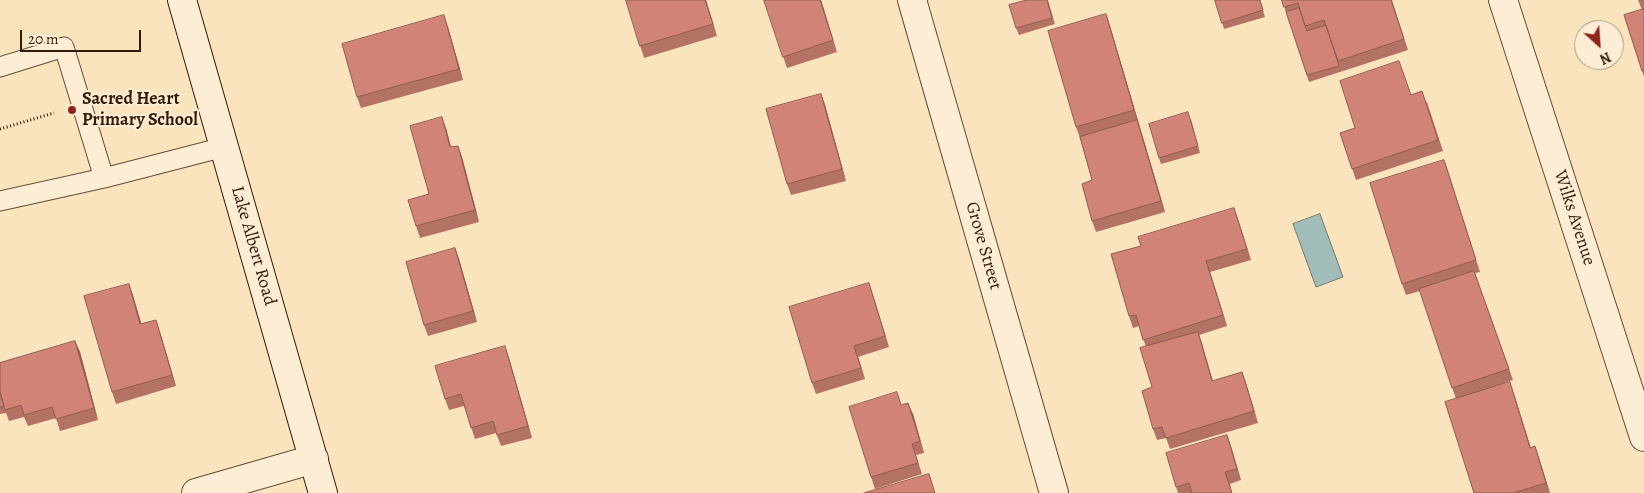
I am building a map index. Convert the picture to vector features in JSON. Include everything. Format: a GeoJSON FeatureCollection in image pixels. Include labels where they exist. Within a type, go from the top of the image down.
{"type":"FeatureCollection","features":[{"type":"Feature","properties":{"kind":"street","name":"Lake Albert Road"},"geometry":{"type":"LineString","coordinates":[[182,0],[323,493]]}},
{"type":"Feature","properties":{"kind":"street","name":"Grove Street"},"geometry":{"type":"LineString","coordinates":[[912,0],[1054,493]]}},
{"type":"Feature","properties":{"kind":"street","name":"Wilks Avenue"},"geometry":{"type":"LineString","coordinates":[[1503,0],[1644,437]]}},
{"type":"Feature","properties":{"kind":"street"},"geometry":{"type":"LineString","coordinates":[[196,493],[314,459]]}},
{"type":"Feature","properties":{"kind":"lane"},"geometry":{"type":"LineString","coordinates":[[0,67],[64,47],[104,178]]}},
{"type":"Feature","properties":{"kind":"lane"},"geometry":{"type":"LineString","coordinates":[[0,200],[104,178],[224,147]]}},
{"type":"Feature","properties":{"kind":"path"},"geometry":{"type":"LineString","coordinates":[[0,130],[56,112]]}},
{"type":"Feature","properties":{"kind":"water"},"geometry":{"type":"Polygon","coordinates":[[[1320,214],[1343,277],[1316,287],[1293,224],[1320,214]]]}},
{"type":"Feature","properties":{"kind":"building"},"geometry":{"type":"Polygon","coordinates":[[[626,0],[705,0],[713,24],[640,46],[626,0]]]}},
{"type":"Feature","properties":{"kind":"building"},"geometry":{"type":"Polygon","coordinates":[[[764,0],[820,0],[833,40],[783,57],[764,0]]]}},
{"type":"Feature","properties":{"kind":"building"},"geometry":{"type":"Polygon","coordinates":[[[1027,0],[1047,0],[1052,18],[1016,28],[1009,5],[1027,0]]]}},
{"type":"Feature","properties":{"kind":"building"},"geometry":{"type":"Polygon","coordinates":[[[1215,0],[1260,0],[1263,10],[1222,23],[1215,0]]]}},
{"type":"Feature","properties":{"kind":"building"},"geometry":{"type":"Polygon","coordinates":[[[1282,0],[1391,0],[1404,39],[1338,61],[1324,20],[1305,26],[1298,3],[1284,7],[1282,0]]]}},
{"type":"Feature","properties":{"kind":"building"},"geometry":{"type":"Polygon","coordinates":[[[1299,8],[1307,31],[1326,25],[1339,66],[1307,75],[1286,12],[1299,8]]]}},
{"type":"Feature","properties":{"kind":"building"},"geometry":{"type":"Polygon","coordinates":[[[1644,9],[1644,70],[1642,71],[1624,15],[1644,9]]]}},
{"type":"Feature","properties":{"kind":"building"},"geometry":{"type":"Polygon","coordinates":[[[1106,14],[1134,110],[1076,127],[1048,31],[1106,14]]]}},
{"type":"Feature","properties":{"kind":"building"},"geometry":{"type":"Polygon","coordinates":[[[444,15],[459,69],[357,97],[342,44],[444,15]]]}},
{"type":"Feature","properties":{"kind":"building"},"geometry":{"type":"Polygon","coordinates":[[[1399,61],[1411,95],[1422,91],[1438,140],[1352,169],[1340,133],[1355,128],[1340,81],[1399,61]]]}},
{"type":"Feature","properties":{"kind":"building"},"geometry":{"type":"Polygon","coordinates":[[[821,94],[842,169],[787,184],[766,109],[821,94]]]}},
{"type":"Feature","properties":{"kind":"building"},"geometry":{"type":"Polygon","coordinates":[[[1188,112],[1198,146],[1159,158],[1149,124],[1188,112]]]}},
{"type":"Feature","properties":{"kind":"building"},"geometry":{"type":"Polygon","coordinates":[[[442,117],[450,147],[458,146],[475,210],[416,226],[408,200],[429,194],[410,126],[442,117]]]}},
{"type":"Feature","properties":{"kind":"building"},"geometry":{"type":"Polygon","coordinates":[[[1137,120],[1161,201],[1092,221],[1082,184],[1092,180],[1080,137],[1137,120]]]}},
{"type":"Feature","properties":{"kind":"building"},"geometry":{"type":"Polygon","coordinates":[[[1444,160],[1476,260],[1402,284],[1370,183],[1444,160]]]}},
{"type":"Feature","properties":{"kind":"building"},"geometry":{"type":"Polygon","coordinates":[[[1234,208],[1247,249],[1206,261],[1223,315],[1143,340],[1136,315],[1129,316],[1111,254],[1141,246],[1138,237],[1234,208]]]}},
{"type":"Feature","properties":{"kind":"building"},"geometry":{"type":"Polygon","coordinates":[[[455,248],[473,311],[424,325],[406,262],[455,248]]]}},
{"type":"Feature","properties":{"kind":"building"},"geometry":{"type":"Polygon","coordinates":[[[1474,271],[1509,369],[1452,388],[1419,289],[1474,271]]]}},
{"type":"Feature","properties":{"kind":"building"},"geometry":{"type":"Polygon","coordinates":[[[869,283],[885,336],[854,346],[861,368],[812,383],[789,307],[869,283]]]}},
{"type":"Feature","properties":{"kind":"building"},"geometry":{"type":"Polygon","coordinates":[[[129,284],[140,324],[156,320],[172,375],[112,392],[84,296],[129,284]]]}},
{"type":"Feature","properties":{"kind":"building"},"geometry":{"type":"Polygon","coordinates":[[[1198,332],[1212,381],[1242,372],[1254,411],[1166,438],[1162,427],[1153,429],[1142,391],[1152,387],[1140,348],[1198,332]]]}},
{"type":"Feature","properties":{"kind":"building"},"geometry":{"type":"Polygon","coordinates":[[[75,341],[94,408],[56,419],[52,407],[24,415],[21,405],[5,410],[0,392],[0,363],[75,341]]]}},
{"type":"Feature","properties":{"kind":"building"},"geometry":{"type":"Polygon","coordinates":[[[505,346],[528,426],[497,435],[493,421],[471,428],[461,394],[445,399],[435,366],[505,346]]]}},
{"type":"Feature","properties":{"kind":"building"},"geometry":{"type":"Polygon","coordinates":[[[1510,382],[1530,448],[1535,446],[1546,483],[1513,493],[1474,493],[1445,402],[1510,382]]]}},
{"type":"Feature","properties":{"kind":"building"},"geometry":{"type":"Polygon","coordinates":[[[0,392],[4,406],[0,407],[0,392]]]}},
{"type":"Feature","properties":{"kind":"building"},"geometry":{"type":"Polygon","coordinates":[[[897,392],[901,405],[908,403],[920,441],[912,444],[918,463],[871,477],[849,407],[897,392]]]}},
{"type":"Feature","properties":{"kind":"building"},"geometry":{"type":"Polygon","coordinates":[[[1227,435],[1237,469],[1225,472],[1232,493],[1192,493],[1189,483],[1176,487],[1166,453],[1227,435]]]}},
{"type":"Feature","properties":{"kind":"building"},"geometry":{"type":"Polygon","coordinates":[[[929,474],[935,493],[864,493],[929,474]]]}},
{"type":"Feature","properties":{"kind":"place","name":"Sacred Heart Primary School"},"geometry":{"type":"Point","coordinates":[72,110]}}]}
